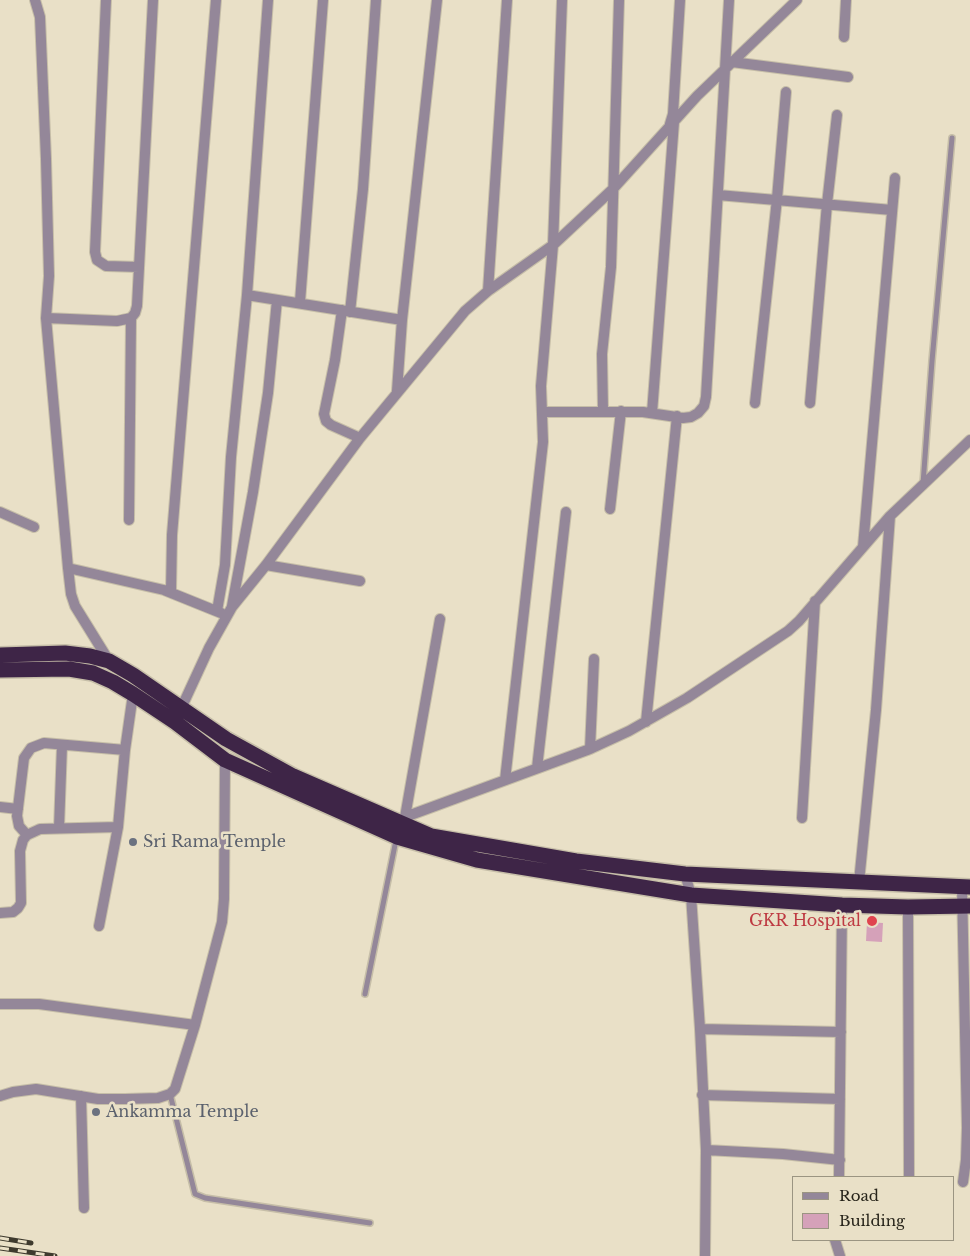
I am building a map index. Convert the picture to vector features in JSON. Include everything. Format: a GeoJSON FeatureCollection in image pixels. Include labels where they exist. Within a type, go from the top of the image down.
{"type":"FeatureCollection","features":[{"type":"Feature","properties":{"kind":"highway"},"geometry":{"type":"LineString","coordinates":[[0,656],[65,654],[90,656],[109,662],[133,675],[225,760],[431,836],[576,861],[685,874],[966,887]]}},
{"type":"Feature","properties":{"kind":"highway"},"geometry":{"type":"LineString","coordinates":[[0,670],[69,669],[93,673],[226,739],[293,776],[477,860],[691,895],[842,905],[966,906]]}},
{"type":"Feature","properties":{"kind":"street"},"geometry":{"type":"LineString","coordinates":[[106,0],[95,252],[98,260],[106,266],[139,267]]}},
{"type":"Feature","properties":{"kind":"street"},"geometry":{"type":"LineString","coordinates":[[129,520],[131,318],[137,306],[153,0]]}},
{"type":"Feature","properties":{"kind":"street"},"geometry":{"type":"LineString","coordinates":[[171,592],[172,535],[216,0]]}},
{"type":"Feature","properties":{"kind":"street"},"geometry":{"type":"LineString","coordinates":[[217,610],[225,565],[232,448],[247,295],[268,0]]}},
{"type":"Feature","properties":{"kind":"street"},"geometry":{"type":"LineString","coordinates":[[300,302],[323,0]]}},
{"type":"Feature","properties":{"kind":"street"},"geometry":{"type":"LineString","coordinates":[[360,438],[330,425],[326,421],[324,414],[334,360],[346,311],[363,189],[376,0]]}},
{"type":"Feature","properties":{"kind":"street"},"geometry":{"type":"LineString","coordinates":[[397,391],[402,320],[437,0]]}},
{"type":"Feature","properties":{"kind":"street"},"geometry":{"type":"LineString","coordinates":[[488,291],[507,0]]}},
{"type":"Feature","properties":{"kind":"street"},"geometry":{"type":"LineString","coordinates":[[505,780],[543,442],[541,386],[553,246],[562,0]]}},
{"type":"Feature","properties":{"kind":"street"},"geometry":{"type":"LineString","coordinates":[[603,411],[602,354],[610,285],[619,0]]}},
{"type":"Feature","properties":{"kind":"street"},"geometry":{"type":"LineString","coordinates":[[652,412],[680,0]]}},
{"type":"Feature","properties":{"kind":"street"},"geometry":{"type":"LineString","coordinates":[[542,412],[652,412],[691,417],[704,406],[729,0]]}},
{"type":"Feature","properties":{"kind":"street"},"geometry":{"type":"LineString","coordinates":[[178,715],[209,648],[230,611],[360,438],[465,311],[488,291],[553,246],[612,190],[697,96],[797,0]]}},
{"type":"Feature","properties":{"kind":"street"},"geometry":{"type":"LineString","coordinates":[[844,37],[846,0]]}},
{"type":"Feature","properties":{"kind":"street"},"geometry":{"type":"LineString","coordinates":[[37,2],[40,24],[46,159],[49,276],[46,318],[68,568],[71,594],[75,606],[109,662]]}},
{"type":"Feature","properties":{"kind":"street"},"geometry":{"type":"LineString","coordinates":[[732,62],[848,77]]}},
{"type":"Feature","properties":{"kind":"street"},"geometry":{"type":"LineString","coordinates":[[756,403],[786,92]]}},
{"type":"Feature","properties":{"kind":"street"},"geometry":{"type":"LineString","coordinates":[[810,403],[827,204],[837,115]]}},
{"type":"Feature","properties":{"kind":"street"},"geometry":{"type":"LineString","coordinates":[[863,547],[895,178]]}},
{"type":"Feature","properties":{"kind":"street"},"geometry":{"type":"LineString","coordinates":[[718,195],[892,210]]}},
{"type":"Feature","properties":{"kind":"street"},"geometry":{"type":"LineString","coordinates":[[247,295],[300,302],[402,320]]}},
{"type":"Feature","properties":{"kind":"street"},"geometry":{"type":"LineString","coordinates":[[230,611],[251,508],[265,411],[277,300]]}},
{"type":"Feature","properties":{"kind":"street"},"geometry":{"type":"LineString","coordinates":[[46,318],[117,321],[131,318]]}},
{"type":"Feature","properties":{"kind":"street"},"geometry":{"type":"LineString","coordinates":[[610,509],[620,412]]}},
{"type":"Feature","properties":{"kind":"street"},"geometry":{"type":"LineString","coordinates":[[646,722],[677,416]]}},
{"type":"Feature","properties":{"kind":"street"},"geometry":{"type":"LineString","coordinates":[[401,826],[505,780],[590,748],[646,722],[687,698],[788,631],[890,516],[970,440]]}},
{"type":"Feature","properties":{"kind":"street"},"geometry":{"type":"LineString","coordinates":[[0,512],[34,527]]}},
{"type":"Feature","properties":{"kind":"street"},"geometry":{"type":"LineString","coordinates":[[537,768],[566,512]]}},
{"type":"Feature","properties":{"kind":"street"},"geometry":{"type":"LineString","coordinates":[[860,882],[876,710],[890,516]]}},
{"type":"Feature","properties":{"kind":"street"},"geometry":{"type":"LineString","coordinates":[[266,565],[360,581]]}},
{"type":"Feature","properties":{"kind":"street"},"geometry":{"type":"LineString","coordinates":[[68,568],[171,592],[217,610],[230,611]]}},
{"type":"Feature","properties":{"kind":"street"},"geometry":{"type":"LineString","coordinates":[[802,818],[815,601]]}},
{"type":"Feature","properties":{"kind":"street"},"geometry":{"type":"LineString","coordinates":[[401,826],[440,619]]}},
{"type":"Feature","properties":{"kind":"street"},"geometry":{"type":"LineString","coordinates":[[590,748],[594,660]]}},
{"type":"Feature","properties":{"kind":"street"},"geometry":{"type":"LineString","coordinates":[[99,926],[118,827],[125,750],[133,694]]}},
{"type":"Feature","properties":{"kind":"street"},"geometry":{"type":"LineString","coordinates":[[27,835],[17,821],[26,753],[38,744],[44,743],[125,750]]}},
{"type":"Feature","properties":{"kind":"street"},"geometry":{"type":"LineString","coordinates":[[59,828],[62,744]]}},
{"type":"Feature","properties":{"kind":"street"},"geometry":{"type":"LineString","coordinates":[[0,1096],[19,1090],[36,1090],[114,1100],[158,1098],[170,1094],[178,1083],[196,1025],[222,922],[225,760]]}},
{"type":"Feature","properties":{"kind":"street"},"geometry":{"type":"LineString","coordinates":[[0,808],[18,809]]}},
{"type":"Feature","properties":{"kind":"street"},"geometry":{"type":"LineString","coordinates":[[0,913],[13,912],[21,903],[20,851],[23,840],[27,835],[40,829],[118,827]]}},
{"type":"Feature","properties":{"kind":"street"},"geometry":{"type":"LineString","coordinates":[[685,874],[691,895],[700,1029],[706,1150],[705,1256]]}},
{"type":"Feature","properties":{"kind":"street"},"geometry":{"type":"LineString","coordinates":[[963,1182],[967,1128],[966,887]]}},
{"type":"Feature","properties":{"kind":"street"},"geometry":{"type":"LineString","coordinates":[[839,1176],[842,905]]}},
{"type":"Feature","properties":{"kind":"street"},"geometry":{"type":"LineString","coordinates":[[908,907],[909,1176]]}},
{"type":"Feature","properties":{"kind":"street"},"geometry":{"type":"LineString","coordinates":[[0,1004],[38,1004],[196,1025]]}},
{"type":"Feature","properties":{"kind":"street"},"geometry":{"type":"LineString","coordinates":[[700,1029],[842,1032]]}},
{"type":"Feature","properties":{"kind":"street"},"geometry":{"type":"LineString","coordinates":[[702,1095],[840,1099]]}},
{"type":"Feature","properties":{"kind":"street"},"geometry":{"type":"LineString","coordinates":[[81,1096],[84,1208]]}},
{"type":"Feature","properties":{"kind":"street"},"geometry":{"type":"LineString","coordinates":[[706,1150],[802,1155],[840,1160]]}},
{"type":"Feature","properties":{"kind":"street"},"geometry":{"type":"LineString","coordinates":[[835,1241],[840,1256]]}},
{"type":"Feature","properties":{"kind":"lane"},"geometry":{"type":"LineString","coordinates":[[922,486],[952,138]]}},
{"type":"Feature","properties":{"kind":"lane"},"geometry":{"type":"LineString","coordinates":[[365,994],[401,826]]}},
{"type":"Feature","properties":{"kind":"lane"},"geometry":{"type":"LineString","coordinates":[[170,1094],[196,1194],[205,1198],[370,1223]]}},
{"type":"Feature","properties":{"kind":"building"},"geometry":{"type":"Polygon","coordinates":[[[867,922],[883,923],[882,942],[866,941],[867,922]]]}},
{"type":"Feature","properties":{"kind":"railway"},"geometry":{"type":"LineString","coordinates":[[0,1238],[31,1243]]}},
{"type":"Feature","properties":{"kind":"railway"},"geometry":{"type":"LineString","coordinates":[[0,1248],[55,1256]]}},
{"type":"Feature","properties":{"kind":"place","name":"Sri Rama Temple"},"geometry":{"type":"Point","coordinates":[133,842]}},
{"type":"Feature","properties":{"kind":"place","name":"GKR Hospital"},"geometry":{"type":"Point","coordinates":[872,921]}},
{"type":"Feature","properties":{"kind":"place","name":"Ankamma Temple"},"geometry":{"type":"Point","coordinates":[96,1112]}}]}
